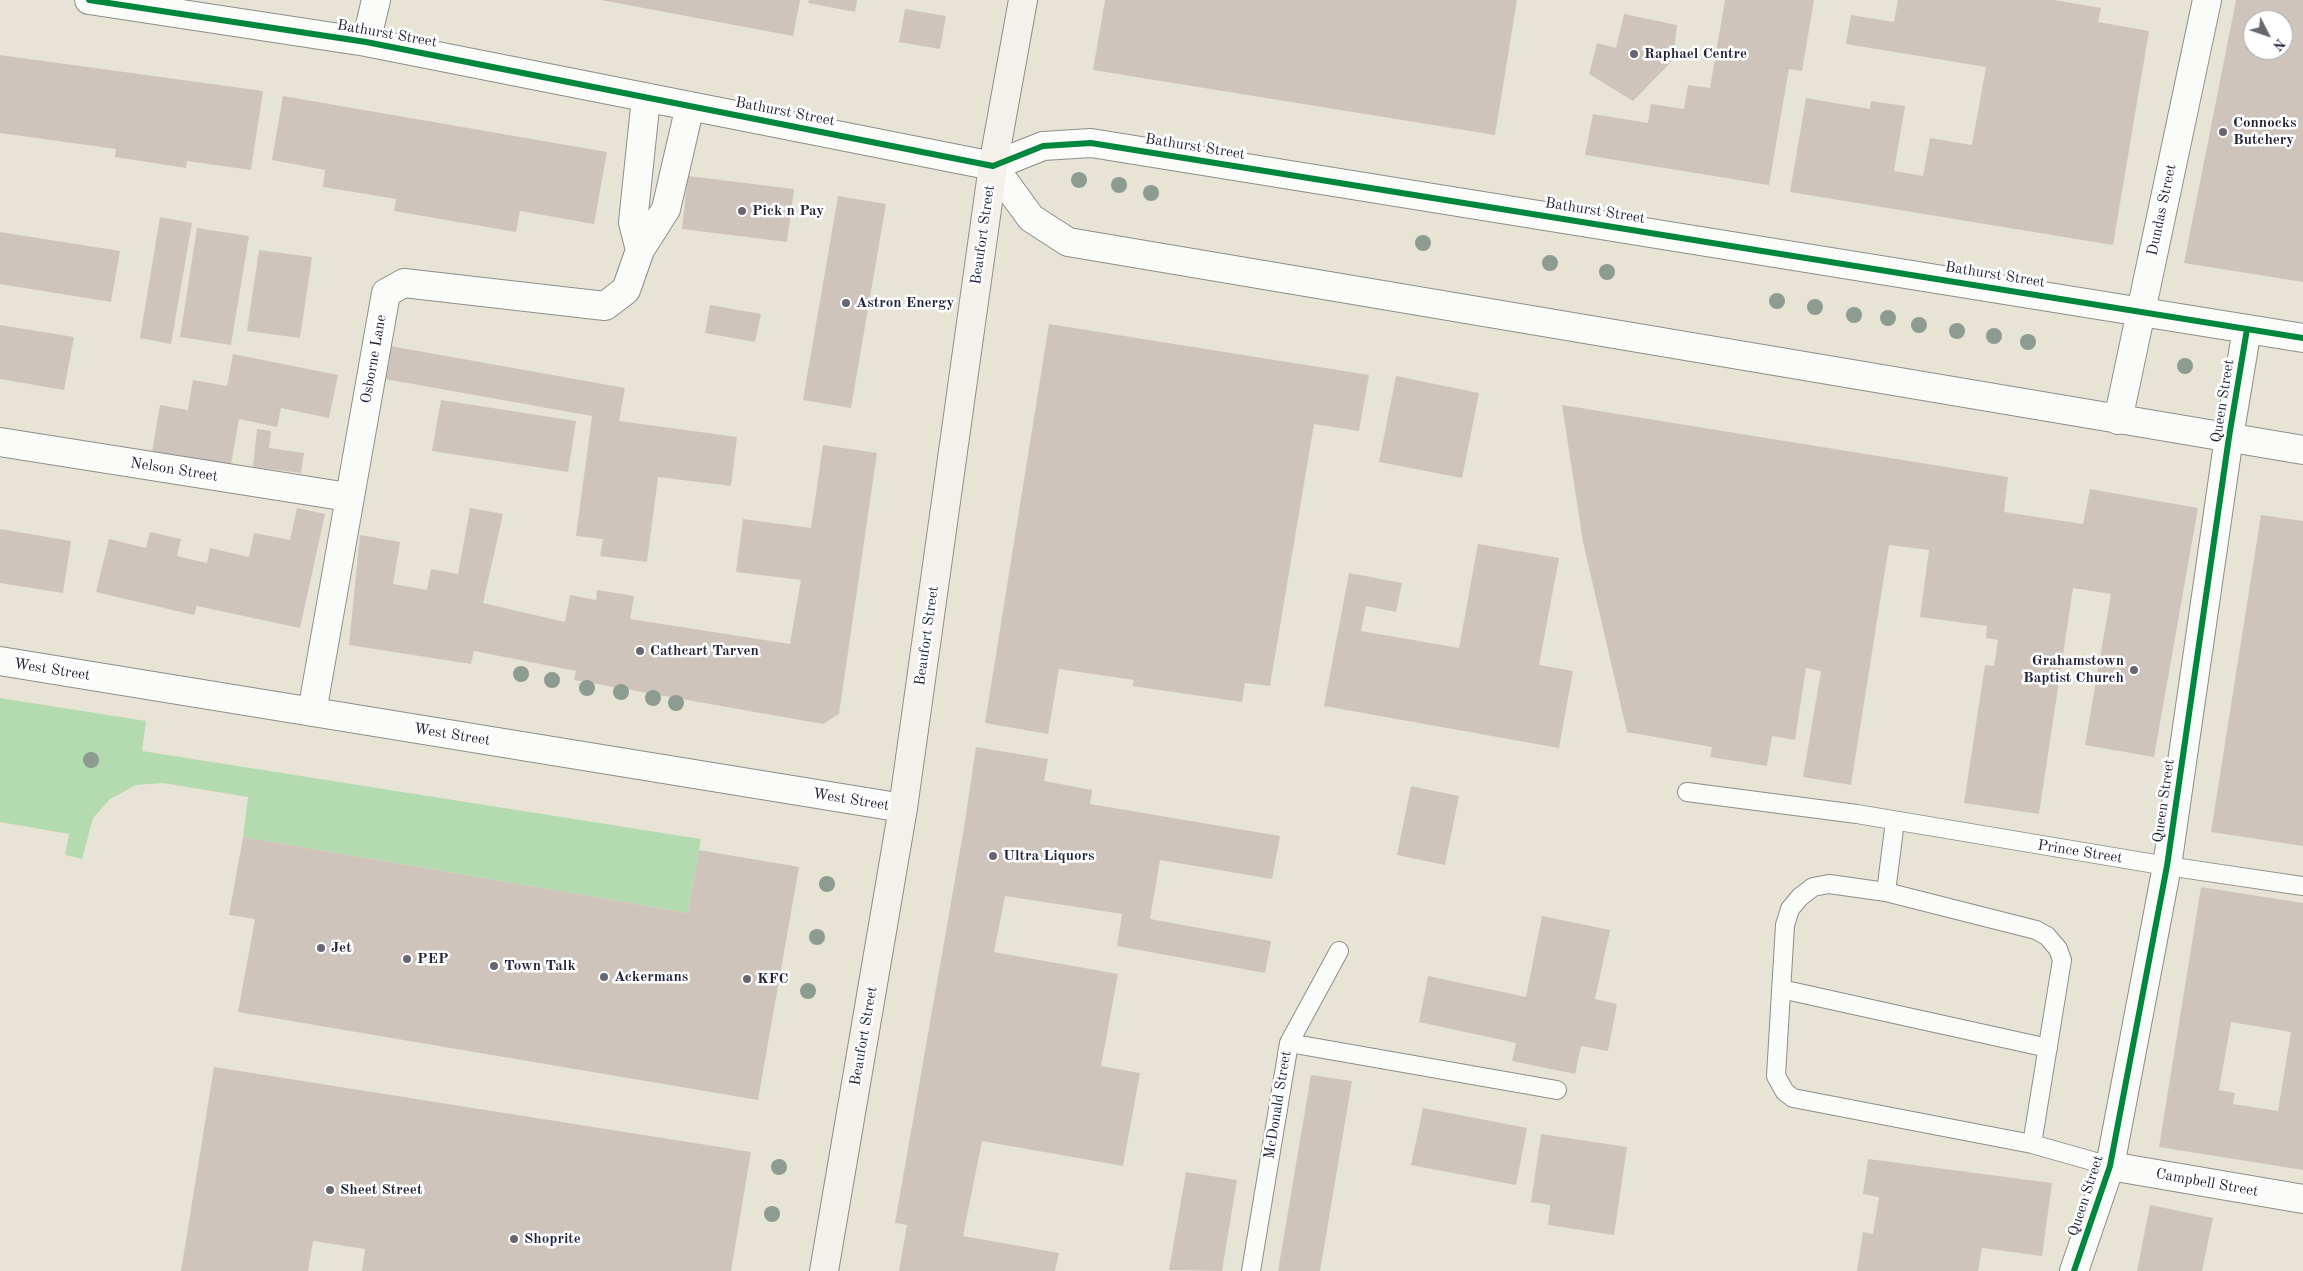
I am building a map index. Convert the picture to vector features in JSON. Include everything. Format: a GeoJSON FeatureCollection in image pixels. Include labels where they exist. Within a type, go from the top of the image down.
{"type":"FeatureCollection","features":[{"type":"Feature","properties":{"kind":"main road","name":"Beaufort Street"},"geometry":{"type":"LineString","coordinates":[[824,1271],[903,808],[993,166],[1022,0]]}},
{"type":"Feature","properties":{"kind":"street","name":"Bathurst Street"},"geometry":{"type":"LineString","coordinates":[[89,0],[366,42],[993,166],[1044,146],[1091,143],[2303,338]]}},
{"type":"Feature","properties":{"kind":"street"},"geometry":{"type":"LineString","coordinates":[[366,42],[376,0]]}},
{"type":"Feature","properties":{"kind":"street","name":"Dundas Street"},"geometry":{"type":"LineString","coordinates":[[2118,420],[2207,0]]}},
{"type":"Feature","properties":{"kind":"street"},"geometry":{"type":"LineString","coordinates":[[640,250],[633,222],[646,98]]}},
{"type":"Feature","properties":{"kind":"street","name":"Osborne Lane"},"geometry":{"type":"LineString","coordinates":[[312,712],[348,497],[386,293],[404,282],[605,306],[626,290],[640,250],[666,208],[690,106]]}},
{"type":"Feature","properties":{"kind":"street"},"geometry":{"type":"LineString","coordinates":[[993,166],[1031,218],[1068,242],[2303,450]]}},
{"type":"Feature","properties":{"kind":"street","name":"Queen Street"},"geometry":{"type":"LineString","coordinates":[[2074,1271],[2110,1166],[2167,866],[2229,438],[2248,329]]}},
{"type":"Feature","properties":{"kind":"street","name":"Nelson Street"},"geometry":{"type":"LineString","coordinates":[[0,442],[348,497]]}},
{"type":"Feature","properties":{"kind":"street","name":"West Street"},"geometry":{"type":"LineString","coordinates":[[0,661],[903,808]]}},
{"type":"Feature","properties":{"kind":"street","name":"Campbell Street"},"geometry":{"type":"LineString","coordinates":[[2110,1166],[2303,1200]]}},
{"type":"Feature","properties":{"kind":"lane","name":"Prince Street"},"geometry":{"type":"LineString","coordinates":[[1686,792],[1857,814],[2167,866],[2303,886]]}},
{"type":"Feature","properties":{"kind":"lane"},"geometry":{"type":"LineString","coordinates":[[1886,892],[1895,821]]}},
{"type":"Feature","properties":{"kind":"lane"},"geometry":{"type":"LineString","coordinates":[[2032,1144],[2062,960],[2058,949],[2047,936],[2036,930],[1886,892],[1829,884],[1813,887],[1800,896],[1790,909],[1785,925],[1776,1076],[1785,1092],[1794,1098],[2032,1144],[2110,1166]]}},
{"type":"Feature","properties":{"kind":"lane","name":"McDonald Street"},"geometry":{"type":"LineString","coordinates":[[1251,1271],[1289,1043],[1339,951]]}},
{"type":"Feature","properties":{"kind":"lane"},"geometry":{"type":"LineString","coordinates":[[1781,989],[2048,1048]]}},
{"type":"Feature","properties":{"kind":"lane"},"geometry":{"type":"LineString","coordinates":[[1289,1043],[1557,1090]]}},
{"type":"Feature","properties":{"kind":"green space"},"geometry":{"type":"Polygon","coordinates":[[[0,698],[146,721],[142,751],[701,839],[688,913],[243,837],[248,797],[163,783],[136,785],[110,799],[93,818],[82,859],[65,855],[69,834],[0,822],[0,698]]]}},
{"type":"Feature","properties":{"kind":"building"},"geometry":{"type":"Polygon","coordinates":[[[601,0],[800,0],[793,36],[601,0]]]}},
{"type":"Feature","properties":{"kind":"building"},"geometry":{"type":"Polygon","coordinates":[[[809,0],[857,0],[855,12],[808,3],[809,0]]]}},
{"type":"Feature","properties":{"kind":"building"},"geometry":{"type":"Polygon","coordinates":[[[1105,0],[1517,0],[1495,135],[1093,70],[1105,0]]]}},
{"type":"Feature","properties":{"kind":"building"},"geometry":{"type":"Polygon","coordinates":[[[1725,0],[1814,0],[1802,71],[1789,69],[1769,185],[1585,155],[1593,114],[1648,123],[1651,104],[1684,109],[1688,85],[1710,88],[1725,0]]]}},
{"type":"Feature","properties":{"kind":"building"},"geometry":{"type":"Polygon","coordinates":[[[1898,0],[2054,0],[2101,8],[2098,22],[2149,31],[2113,245],[1790,192],[1806,98],[1870,109],[1871,101],[1905,106],[1894,171],[1923,176],[1930,138],[1972,145],[1986,67],[1846,44],[1851,15],[1894,22],[1898,0]]]}},
{"type":"Feature","properties":{"kind":"building"},"geometry":{"type":"Polygon","coordinates":[[[2236,0],[2303,0],[2303,282],[2184,263],[2236,0]]]}},
{"type":"Feature","properties":{"kind":"building"},"geometry":{"type":"Polygon","coordinates":[[[905,9],[946,16],[940,49],[899,42],[905,9]]]}},
{"type":"Feature","properties":{"kind":"building","name":"Raphael Centre"},"geometry":{"type":"Polygon","coordinates":[[[1624,14],[1677,25],[1673,60],[1633,101],[1589,74],[1597,43],[1616,48],[1624,14]]]}},
{"type":"Feature","properties":{"kind":"building"},"geometry":{"type":"Polygon","coordinates":[[[0,55],[263,91],[251,170],[187,161],[186,168],[115,157],[116,149],[0,133],[0,55]]]}},
{"type":"Feature","properties":{"kind":"building"},"geometry":{"type":"Polygon","coordinates":[[[283,96],[607,152],[594,224],[520,211],[516,232],[394,211],[396,199],[323,187],[325,170],[272,160],[283,96]]]}},
{"type":"Feature","properties":{"kind":"building"},"geometry":{"type":"Polygon","coordinates":[[[688,176],[794,189],[787,242],[682,229],[688,176]]]}},
{"type":"Feature","properties":{"kind":"building"},"geometry":{"type":"Polygon","coordinates":[[[838,196],[886,204],[851,408],[803,400],[838,196]]]}},
{"type":"Feature","properties":{"kind":"building"},"geometry":{"type":"Polygon","coordinates":[[[160,217],[192,223],[171,344],[140,338],[160,217]]]}},
{"type":"Feature","properties":{"kind":"building"},"geometry":{"type":"Polygon","coordinates":[[[197,228],[249,236],[231,345],[180,337],[197,228]]]}},
{"type":"Feature","properties":{"kind":"building"},"geometry":{"type":"Polygon","coordinates":[[[0,232],[120,251],[111,302],[0,284],[0,232]]]}},
{"type":"Feature","properties":{"kind":"building"},"geometry":{"type":"Polygon","coordinates":[[[259,250],[312,257],[300,338],[247,331],[259,250]]]}},
{"type":"Feature","properties":{"kind":"building"},"geometry":{"type":"Polygon","coordinates":[[[710,305],[761,314],[755,342],[705,333],[710,305]]]}},
{"type":"Feature","properties":{"kind":"building"},"geometry":{"type":"Polygon","coordinates":[[[1049,324],[1369,375],[1359,431],[1314,424],[1270,686],[1245,683],[1242,702],[1132,686],[1134,680],[1059,669],[1048,734],[985,723],[1049,324]]]}},
{"type":"Feature","properties":{"kind":"building"},"geometry":{"type":"Polygon","coordinates":[[[0,325],[74,337],[64,390],[0,379],[0,325]]]}},
{"type":"Feature","properties":{"kind":"building"},"geometry":{"type":"Polygon","coordinates":[[[390,346],[625,388],[619,421],[737,437],[731,486],[658,477],[647,562],[600,556],[603,539],[576,536],[592,416],[385,379],[390,346]]]}},
{"type":"Feature","properties":{"kind":"building"},"geometry":{"type":"Polygon","coordinates":[[[233,354],[338,375],[329,418],[281,408],[277,427],[239,419],[231,465],[152,452],[160,405],[188,410],[193,380],[227,386],[233,354]]]}},
{"type":"Feature","properties":{"kind":"building"},"geometry":{"type":"Polygon","coordinates":[[[1396,376],[1479,393],[1462,478],[1379,462],[1396,376]]]}},
{"type":"Feature","properties":{"kind":"building"},"geometry":{"type":"Polygon","coordinates":[[[441,400],[576,421],[568,472],[432,451],[441,400]]]}},
{"type":"Feature","properties":{"kind":"building"},"geometry":{"type":"Polygon","coordinates":[[[1562,405],[2008,477],[2004,512],[2083,524],[2090,489],[2198,508],[2154,757],[2085,745],[2111,594],[2073,588],[2039,814],[1964,803],[1985,665],[1994,666],[1998,640],[1986,638],[1987,626],[1920,617],[1929,550],[1889,545],[1851,785],[1803,777],[1821,671],[1806,668],[1795,740],[1772,736],[1767,766],[1710,757],[1712,747],[1627,732],[1583,542],[1562,405]]]}},
{"type":"Feature","properties":{"kind":"building"},"geometry":{"type":"Polygon","coordinates":[[[257,429],[271,431],[269,448],[304,453],[301,473],[253,467],[257,429]]]}},
{"type":"Feature","properties":{"kind":"building"},"geometry":{"type":"Polygon","coordinates":[[[823,445],[877,453],[839,714],[823,724],[574,680],[576,671],[474,651],[471,664],[349,645],[360,535],[400,542],[393,584],[427,590],[431,569],[458,574],[470,508],[503,514],[483,603],[565,622],[570,595],[596,600],[597,590],[634,596],[630,619],[790,644],[801,580],[736,572],[743,519],[811,528],[823,445]]]}},
{"type":"Feature","properties":{"kind":"building"},"geometry":{"type":"Polygon","coordinates":[[[297,508],[325,514],[300,628],[197,606],[194,615],[96,592],[109,539],[146,548],[150,532],[181,539],[177,556],[207,563],[210,548],[249,557],[254,533],[290,540],[297,508]]]}},
{"type":"Feature","properties":{"kind":"building"},"geometry":{"type":"Polygon","coordinates":[[[2261,515],[2303,521],[2303,846],[2211,832],[2261,515]]]}},
{"type":"Feature","properties":{"kind":"building"},"geometry":{"type":"Polygon","coordinates":[[[0,529],[71,541],[63,593],[0,583],[0,529]]]}},
{"type":"Feature","properties":{"kind":"building"},"geometry":{"type":"Polygon","coordinates":[[[1478,544],[1559,558],[1539,665],[1573,671],[1559,748],[1324,706],[1349,573],[1402,583],[1396,612],[1366,606],[1361,631],[1459,648],[1478,544]]]}},
{"type":"Feature","properties":{"kind":"building"},"geometry":{"type":"Polygon","coordinates":[[[976,747],[1048,759],[1044,781],[1092,790],[1090,804],[1280,836],[1272,879],[1160,860],[1150,919],[1271,941],[1265,973],[1117,946],[1122,914],[1005,896],[994,952],[1118,974],[1101,1066],[1140,1073],[1123,1166],[982,1141],[963,1236],[1059,1253],[1055,1271],[899,1271],[907,1225],[895,1223],[964,828],[976,747]]]}},
{"type":"Feature","properties":{"kind":"building"},"geometry":{"type":"Polygon","coordinates":[[[1411,786],[1459,796],[1445,865],[1397,855],[1411,786]]]}},
{"type":"Feature","properties":{"kind":"building"},"geometry":{"type":"Polygon","coordinates":[[[243,837],[688,913],[699,850],[799,867],[758,1100],[238,1012],[255,919],[229,915],[243,837]]]}},
{"type":"Feature","properties":{"kind":"building"},"geometry":{"type":"Polygon","coordinates":[[[2201,887],[2303,903],[2303,1170],[2159,1147],[2201,887]],[[2231,1022],[2219,1090],[2235,1093],[2233,1104],[2278,1111],[2291,1032],[2231,1022]]]}},
{"type":"Feature","properties":{"kind":"building"},"geometry":{"type":"Polygon","coordinates":[[[1542,916],[1610,930],[1595,999],[1617,1004],[1608,1051],[1581,1046],[1575,1074],[1512,1061],[1516,1043],[1419,1022],[1428,976],[1526,997],[1542,916]]]}},
{"type":"Feature","properties":{"kind":"building"},"geometry":{"type":"Polygon","coordinates":[[[214,1067],[751,1152],[731,1271],[362,1271],[365,1249],[313,1241],[308,1271],[181,1271],[214,1067]]]}},
{"type":"Feature","properties":{"kind":"building"},"geometry":{"type":"Polygon","coordinates":[[[1311,1075],[1352,1081],[1320,1271],[1278,1271],[1311,1075]]]}},
{"type":"Feature","properties":{"kind":"building"},"geometry":{"type":"Polygon","coordinates":[[[1423,1108],[1527,1128],[1516,1185],[1411,1165],[1423,1108]]]}},
{"type":"Feature","properties":{"kind":"building"},"geometry":{"type":"Polygon","coordinates":[[[1541,1134],[1627,1147],[1614,1235],[1548,1225],[1550,1205],[1531,1202],[1541,1134]]]}},
{"type":"Feature","properties":{"kind":"building"},"geometry":{"type":"Polygon","coordinates":[[[1868,1159],[2052,1183],[2042,1256],[1982,1248],[1978,1271],[1857,1271],[1863,1232],[1873,1234],[1879,1197],[1863,1194],[1868,1159]]]}},
{"type":"Feature","properties":{"kind":"building"},"geometry":{"type":"Polygon","coordinates":[[[1186,1172],[1237,1180],[1222,1271],[1169,1270],[1186,1172]]]}},
{"type":"Feature","properties":{"kind":"building"},"geometry":{"type":"Polygon","coordinates":[[[2150,1205],[2213,1218],[2202,1271],[2137,1271],[2150,1205]]]}},
{"type":"Feature","properties":{"kind":"cycle path"},"geometry":{"type":"LineString","coordinates":[[89,0],[366,42],[993,166],[1043,146],[1091,143],[2303,338]]}},
{"type":"Feature","properties":{"kind":"cycle path"},"geometry":{"type":"LineString","coordinates":[[2074,1271],[2110,1166],[2167,866],[2229,437],[2247,329]]}},
{"type":"Feature","properties":{"kind":"place","name":"Raphael Centre"},"geometry":{"type":"Point","coordinates":[1634,54]}},
{"type":"Feature","properties":{"kind":"place","name":"Connocks Butchery"},"geometry":{"type":"Point","coordinates":[2223,132]}},
{"type":"Feature","properties":{"kind":"place","name":"Pick n Pay"},"geometry":{"type":"Point","coordinates":[742,211]}},
{"type":"Feature","properties":{"kind":"place","name":"Astron Energy"},"geometry":{"type":"Point","coordinates":[846,303]}},
{"type":"Feature","properties":{"kind":"place","name":"Cathcart Tarven"},"geometry":{"type":"Point","coordinates":[640,651]}},
{"type":"Feature","properties":{"kind":"place","name":"Grahamstown Baptist Church"},"geometry":{"type":"Point","coordinates":[2134,670]}},
{"type":"Feature","properties":{"kind":"place","name":"Ultra Liquors"},"geometry":{"type":"Point","coordinates":[993,856]}},
{"type":"Feature","properties":{"kind":"place","name":"Jet"},"geometry":{"type":"Point","coordinates":[321,948]}},
{"type":"Feature","properties":{"kind":"place","name":"PEP"},"geometry":{"type":"Point","coordinates":[407,959]}},
{"type":"Feature","properties":{"kind":"place","name":"Town Talk"},"geometry":{"type":"Point","coordinates":[494,966]}},
{"type":"Feature","properties":{"kind":"place","name":"Ackermans"},"geometry":{"type":"Point","coordinates":[604,977]}},
{"type":"Feature","properties":{"kind":"place","name":"KFC"},"geometry":{"type":"Point","coordinates":[747,979]}},
{"type":"Feature","properties":{"kind":"place","name":"Sheet Street"},"geometry":{"type":"Point","coordinates":[330,1190]}},
{"type":"Feature","properties":{"kind":"place","name":"Shoprite"},"geometry":{"type":"Point","coordinates":[514,1239]}}]}
